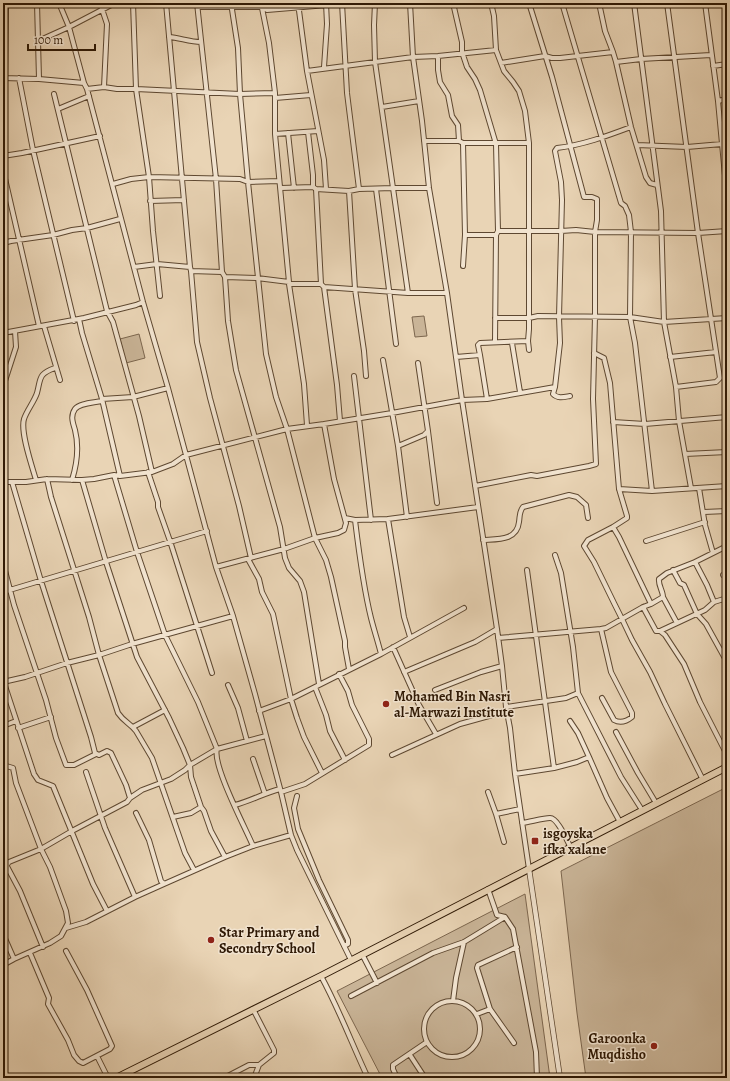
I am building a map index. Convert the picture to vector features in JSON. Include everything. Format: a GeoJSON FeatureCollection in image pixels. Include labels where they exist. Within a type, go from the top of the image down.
{"type":"FeatureCollection","features":[{"type":"Feature","properties":{"kind":"main road"},"geometry":{"type":"LineString","coordinates":[[116,1078],[321,976],[727,767]]}},
{"type":"Feature","properties":{"kind":"street"},"geometry":{"type":"LineString","coordinates":[[6,3],[4,78],[39,78],[84,84]]}},
{"type":"Feature","properties":{"kind":"street"},"geometry":{"type":"LineString","coordinates":[[37,3],[39,78]]}},
{"type":"Feature","properties":{"kind":"street"},"geometry":{"type":"LineString","coordinates":[[59,3],[69,27],[84,84],[89,96],[120,219],[168,388],[216,567],[233,616],[281,791],[291,835],[351,960]]}},
{"type":"Feature","properties":{"kind":"street"},"geometry":{"type":"LineString","coordinates":[[100,3],[107,24],[104,87]]}},
{"type":"Feature","properties":{"kind":"street"},"geometry":{"type":"LineString","coordinates":[[38,41],[116,3]]}},
{"type":"Feature","properties":{"kind":"street"},"geometry":{"type":"LineString","coordinates":[[133,3],[136,89],[149,177],[150,201],[160,296]]}},
{"type":"Feature","properties":{"kind":"street"},"geometry":{"type":"LineString","coordinates":[[166,3],[197,342],[239,506],[250,558],[259,579],[262,592],[273,614],[291,699],[304,737],[322,773]]}},
{"type":"Feature","properties":{"kind":"street"},"geometry":{"type":"LineString","coordinates":[[342,3],[347,93],[359,189]]}},
{"type":"Feature","properties":{"kind":"street"},"geometry":{"type":"LineString","coordinates":[[375,3],[375,62],[408,294]]}},
{"type":"Feature","properties":{"kind":"street"},"geometry":{"type":"LineString","coordinates":[[410,3],[413,57],[424,141],[428,188],[447,293],[497,629],[515,774],[560,1078]]}},
{"type":"Feature","properties":{"kind":"street"},"geometry":{"type":"LineString","coordinates":[[453,3],[462,42],[462,52],[467,67],[480,90],[496,144],[497,233],[495,342]]}},
{"type":"Feature","properties":{"kind":"street"},"geometry":{"type":"LineString","coordinates":[[491,3],[494,16],[496,50],[504,71],[519,92],[525,111],[529,143],[529,350]]}},
{"type":"Feature","properties":{"kind":"street"},"geometry":{"type":"LineString","coordinates":[[475,486],[531,475],[537,476],[581,468],[596,464],[593,405],[595,232],[597,220],[597,199],[592,197],[584,197],[529,3]]}},
{"type":"Feature","properties":{"kind":"street"},"geometry":{"type":"LineString","coordinates":[[562,3],[621,203],[625,206],[629,215],[631,232],[630,317],[635,343],[652,491]]}},
{"type":"Feature","properties":{"kind":"street"},"geometry":{"type":"LineString","coordinates":[[599,3],[605,31],[616,62],[631,127],[646,177],[650,183],[657,185]]}},
{"type":"Feature","properties":{"kind":"street"},"geometry":{"type":"LineString","coordinates":[[634,3],[663,233],[664,322],[676,387],[679,421],[691,488]]}},
{"type":"Feature","properties":{"kind":"street"},"geometry":{"type":"LineString","coordinates":[[667,3],[676,57],[677,81],[710,320],[720,378],[716,382],[676,387]]}},
{"type":"Feature","properties":{"kind":"street"},"geometry":{"type":"LineString","coordinates":[[705,3],[718,101],[727,197]]}},
{"type":"Feature","properties":{"kind":"street"},"geometry":{"type":"LineString","coordinates":[[231,4],[238,48],[240,94],[248,182],[266,354],[276,397],[287,429],[315,538],[326,560],[331,577],[345,642],[344,647],[349,669]]}},
{"type":"Feature","properties":{"kind":"street"},"geometry":{"type":"LineString","coordinates":[[324,68],[327,4],[299,5],[266,10],[261,5],[197,5],[216,179],[222,272],[226,277],[228,321],[234,363],[280,527],[289,568],[300,581],[304,592],[317,686],[330,732],[345,760]]}},
{"type":"Feature","properties":{"kind":"street"},"geometry":{"type":"LineString","coordinates":[[261,5],[269,42],[275,96],[275,134],[279,181],[281,188],[289,283],[304,384],[307,425]]}},
{"type":"Feature","properties":{"kind":"street"},"geometry":{"type":"LineString","coordinates":[[299,5],[307,71],[324,160],[326,189]]}},
{"type":"Feature","properties":{"kind":"street"},"geometry":{"type":"LineString","coordinates":[[169,37],[180,38],[190,42],[201,42]]}},
{"type":"Feature","properties":{"kind":"street"},"geometry":{"type":"LineString","coordinates":[[307,71],[413,57],[496,50]]}},
{"type":"Feature","properties":{"kind":"street"},"geometry":{"type":"LineString","coordinates":[[501,63],[545,56],[552,58],[613,52]]}},
{"type":"Feature","properties":{"kind":"street"},"geometry":{"type":"LineString","coordinates":[[616,62],[712,55]]}},
{"type":"Feature","properties":{"kind":"street"},"geometry":{"type":"LineString","coordinates":[[438,56],[440,82],[448,95],[452,116],[458,125],[461,142],[465,235],[463,266]]}},
{"type":"Feature","properties":{"kind":"street"},"geometry":{"type":"LineString","coordinates":[[713,66],[727,64]]}},
{"type":"Feature","properties":{"kind":"street"},"geometry":{"type":"LineString","coordinates":[[19,78],[33,150],[74,320]]}},
{"type":"Feature","properties":{"kind":"street"},"geometry":{"type":"LineString","coordinates":[[87,89],[104,87],[117,89],[275,96],[311,95]]}},
{"type":"Feature","properties":{"kind":"street"},"geometry":{"type":"LineString","coordinates":[[54,94],[107,312],[113,322],[133,397],[158,507],[198,626],[212,673]]}},
{"type":"Feature","properties":{"kind":"street"},"geometry":{"type":"LineString","coordinates":[[58,109],[89,96]]}},
{"type":"Feature","properties":{"kind":"street"},"geometry":{"type":"LineString","coordinates":[[718,101],[727,99]]}},
{"type":"Feature","properties":{"kind":"street"},"geometry":{"type":"LineString","coordinates":[[382,107],[419,101]]}},
{"type":"Feature","properties":{"kind":"street"},"geometry":{"type":"LineString","coordinates":[[570,396],[560,398],[553,394],[560,343],[559,317],[562,200],[561,182],[555,151],[557,148],[601,138],[631,127]]}},
{"type":"Feature","properties":{"kind":"street"},"geometry":{"type":"LineString","coordinates":[[275,134],[318,131]]}},
{"type":"Feature","properties":{"kind":"street"},"geometry":{"type":"LineString","coordinates":[[308,132],[314,175],[322,286],[337,385],[340,420]]}},
{"type":"Feature","properties":{"kind":"street"},"geometry":{"type":"LineString","coordinates":[[721,133],[727,132]]}},
{"type":"Feature","properties":{"kind":"street"},"geometry":{"type":"LineString","coordinates":[[288,133],[294,188]]}},
{"type":"Feature","properties":{"kind":"street"},"geometry":{"type":"LineString","coordinates":[[3,156],[22,154],[33,150],[100,136]]}},
{"type":"Feature","properties":{"kind":"street"},"geometry":{"type":"LineString","coordinates":[[424,141],[496,144],[529,143]]}},
{"type":"Feature","properties":{"kind":"street"},"geometry":{"type":"LineString","coordinates":[[637,145],[687,147],[722,144]]}},
{"type":"Feature","properties":{"kind":"street"},"geometry":{"type":"LineString","coordinates":[[3,170],[18,240],[42,326],[60,380]]}},
{"type":"Feature","properties":{"kind":"street"},"geometry":{"type":"LineString","coordinates":[[112,184],[131,179],[149,177],[240,179],[248,182],[279,181]]}},
{"type":"Feature","properties":{"kind":"street"},"geometry":{"type":"LineString","coordinates":[[281,188],[315,188],[349,191],[359,189],[428,188]]}},
{"type":"Feature","properties":{"kind":"street"},"geometry":{"type":"LineString","coordinates":[[376,189],[396,344]]}},
{"type":"Feature","properties":{"kind":"street"},"geometry":{"type":"LineString","coordinates":[[349,191],[355,289],[366,376]]}},
{"type":"Feature","properties":{"kind":"street"},"geometry":{"type":"LineString","coordinates":[[150,201],[184,200]]}},
{"type":"Feature","properties":{"kind":"street"},"geometry":{"type":"LineString","coordinates":[[3,244],[87,228],[120,219]]}},
{"type":"Feature","properties":{"kind":"street"},"geometry":{"type":"LineString","coordinates":[[465,235],[576,230],[595,232],[663,233],[727,231]]}},
{"type":"Feature","properties":{"kind":"street"},"geometry":{"type":"LineString","coordinates":[[134,267],[157,264],[222,272]]}},
{"type":"Feature","properties":{"kind":"street"},"geometry":{"type":"LineString","coordinates":[[226,277],[257,278],[289,283],[408,294],[447,293]]}},
{"type":"Feature","properties":{"kind":"street"},"geometry":{"type":"LineString","coordinates":[[3,320],[4,333],[79,319],[143,302]]}},
{"type":"Feature","properties":{"kind":"street"},"geometry":{"type":"LineString","coordinates":[[495,318],[595,316],[630,317],[664,322],[727,318]]}},
{"type":"Feature","properties":{"kind":"street"},"geometry":{"type":"LineString","coordinates":[[79,319],[102,400],[120,476]]}},
{"type":"Feature","properties":{"kind":"street"},"geometry":{"type":"LineString","coordinates":[[3,387],[16,347],[15,331]]}},
{"type":"Feature","properties":{"kind":"street"},"geometry":{"type":"LineString","coordinates":[[487,399],[479,344],[528,341]]}},
{"type":"Feature","properties":{"kind":"street"},"geometry":{"type":"LineString","coordinates":[[512,343],[520,392]]}},
{"type":"Feature","properties":{"kind":"street"},"geometry":{"type":"LineString","coordinates":[[670,357],[716,352]]}},
{"type":"Feature","properties":{"kind":"street"},"geometry":{"type":"LineString","coordinates":[[594,353],[604,358],[610,382],[619,489],[627,517],[613,528],[588,540],[584,546],[594,562],[632,640],[650,672],[703,780]]}},
{"type":"Feature","properties":{"kind":"street"},"geometry":{"type":"LineString","coordinates":[[456,358],[480,355]]}},
{"type":"Feature","properties":{"kind":"street"},"geometry":{"type":"LineString","coordinates":[[383,360],[398,446],[407,517]]}},
{"type":"Feature","properties":{"kind":"street"},"geometry":{"type":"LineString","coordinates":[[418,363],[437,503]]}},
{"type":"Feature","properties":{"kind":"street"},"geometry":{"type":"LineString","coordinates":[[36,480],[25,443],[24,420],[36,395],[41,376],[46,371],[55,368]]}},
{"type":"Feature","properties":{"kind":"street"},"geometry":{"type":"LineString","coordinates":[[354,376],[371,520]]}},
{"type":"Feature","properties":{"kind":"street"},"geometry":{"type":"LineString","coordinates":[[3,480],[12,482],[26,482],[47,479],[82,480],[103,478],[114,475],[120,476],[150,472],[173,464],[186,454],[287,429],[424,408],[462,400],[487,399],[555,387]]}},
{"type":"Feature","properties":{"kind":"street"},"geometry":{"type":"LineString","coordinates":[[72,480],[75,469],[77,446],[72,420],[74,410],[80,405],[102,400],[133,397],[168,388]]}},
{"type":"Feature","properties":{"kind":"street"},"geometry":{"type":"LineString","coordinates":[[613,422],[645,424],[727,417]]}},
{"type":"Feature","properties":{"kind":"street"},"geometry":{"type":"LineString","coordinates":[[216,567],[284,549],[344,530],[346,523],[334,480],[324,424]]}},
{"type":"Feature","properties":{"kind":"street"},"geometry":{"type":"LineString","coordinates":[[398,446],[424,435],[428,431]]}},
{"type":"Feature","properties":{"kind":"street"},"geometry":{"type":"LineString","coordinates":[[685,454],[727,452]]}},
{"type":"Feature","properties":{"kind":"street"},"geometry":{"type":"LineString","coordinates":[[114,475],[137,552],[165,635],[198,702],[217,749],[216,752],[219,766],[254,846]]}},
{"type":"Feature","properties":{"kind":"street"},"geometry":{"type":"LineString","coordinates":[[47,479],[73,570],[118,713],[123,721],[133,727],[152,758],[185,853],[194,870]]}},
{"type":"Feature","properties":{"kind":"street"},"geometry":{"type":"LineString","coordinates":[[82,480],[132,644],[141,666],[165,710],[190,765],[191,777],[201,807],[225,857]]}},
{"type":"Feature","properties":{"kind":"street"},"geometry":{"type":"LineString","coordinates":[[12,482],[41,581],[96,754]]}},
{"type":"Feature","properties":{"kind":"street"},"geometry":{"type":"LineString","coordinates":[[619,489],[652,491],[727,486]]}},
{"type":"Feature","properties":{"kind":"street"},"geometry":{"type":"LineString","coordinates":[[699,488],[705,522],[713,553]]}},
{"type":"Feature","properties":{"kind":"street"},"geometry":{"type":"LineString","coordinates":[[483,540],[510,537],[516,532],[520,523],[520,512],[523,507],[569,495],[577,497],[586,505],[588,518]]}},
{"type":"Feature","properties":{"kind":"street"},"geometry":{"type":"LineString","coordinates":[[345,518],[355,520],[388,519],[478,507]]}},
{"type":"Feature","properties":{"kind":"street"},"geometry":{"type":"LineString","coordinates":[[704,512],[727,511]]}},
{"type":"Feature","properties":{"kind":"street"},"geometry":{"type":"LineString","coordinates":[[388,519],[404,617],[410,637]]}},
{"type":"Feature","properties":{"kind":"street"},"geometry":{"type":"LineString","coordinates":[[355,520],[357,542],[366,594],[381,654]]}},
{"type":"Feature","properties":{"kind":"street"},"geometry":{"type":"LineString","coordinates":[[646,541],[705,522]]}},
{"type":"Feature","properties":{"kind":"street"},"geometry":{"type":"LineString","coordinates":[[613,528],[619,537],[651,604]]}},
{"type":"Feature","properties":{"kind":"street"},"geometry":{"type":"LineString","coordinates":[[3,592],[73,570],[106,562],[207,530]]}},
{"type":"Feature","properties":{"kind":"street"},"geometry":{"type":"LineString","coordinates":[[677,623],[663,597],[663,593],[658,583],[659,579],[673,570],[695,562],[727,546]]}},
{"type":"Feature","properties":{"kind":"street"},"geometry":{"type":"LineString","coordinates":[[555,555],[560,572],[576,665],[578,693],[621,777],[642,810]]}},
{"type":"Feature","properties":{"kind":"street"},"geometry":{"type":"LineString","coordinates":[[695,562],[707,584],[714,602]]}},
{"type":"Feature","properties":{"kind":"street"},"geometry":{"type":"LineString","coordinates":[[3,563],[9,590],[66,765],[74,765],[96,754],[99,755],[108,751],[111,753],[126,785],[130,798]]}},
{"type":"Feature","properties":{"kind":"street"},"geometry":{"type":"LineString","coordinates":[[527,570],[537,634],[554,768]]}},
{"type":"Feature","properties":{"kind":"street"},"geometry":{"type":"LineString","coordinates":[[673,570],[680,583],[684,585],[697,614],[706,624],[727,662]]}},
{"type":"Feature","properties":{"kind":"street"},"geometry":{"type":"LineString","coordinates":[[498,638],[606,628],[642,607],[663,597]]}},
{"type":"Feature","properties":{"kind":"street"},"geometry":{"type":"LineString","coordinates":[[660,631],[705,610],[714,602],[727,598]]}},
{"type":"Feature","properties":{"kind":"street"},"geometry":{"type":"LineString","coordinates":[[642,607],[656,631],[660,631],[666,635],[684,664],[700,702],[727,755]]}},
{"type":"Feature","properties":{"kind":"street"},"geometry":{"type":"LineString","coordinates":[[259,711],[291,699],[381,654],[464,608]]}},
{"type":"Feature","properties":{"kind":"street"},"geometry":{"type":"LineString","coordinates":[[107,911],[93,884],[53,786],[38,780],[34,774],[3,681],[36,673],[233,616]]}},
{"type":"Feature","properties":{"kind":"street"},"geometry":{"type":"LineString","coordinates":[[404,672],[475,642],[497,629]]}},
{"type":"Feature","properties":{"kind":"street"},"geometry":{"type":"LineString","coordinates":[[601,629],[611,672],[632,713],[632,717],[622,722],[614,720],[602,698]]}},
{"type":"Feature","properties":{"kind":"street"},"geometry":{"type":"LineString","coordinates":[[393,647],[420,705],[436,734]]}},
{"type":"Feature","properties":{"kind":"street"},"geometry":{"type":"LineString","coordinates":[[435,690],[481,672],[502,666]]}},
{"type":"Feature","properties":{"kind":"street"},"geometry":{"type":"LineString","coordinates":[[235,805],[253,800],[265,794],[305,784],[369,745],[369,739],[339,674]]}},
{"type":"Feature","properties":{"kind":"street"},"geometry":{"type":"LineString","coordinates":[[228,686],[238,708],[247,741]]}},
{"type":"Feature","properties":{"kind":"street"},"geometry":{"type":"LineString","coordinates":[[392,755],[460,724],[506,709],[545,700],[566,698],[578,693]]}},
{"type":"Feature","properties":{"kind":"street"},"geometry":{"type":"LineString","coordinates":[[133,727],[165,710]]}},
{"type":"Feature","properties":{"kind":"street"},"geometry":{"type":"LineString","coordinates":[[18,728],[51,717]]}},
{"type":"Feature","properties":{"kind":"street"},"geometry":{"type":"LineString","coordinates":[[3,726],[16,721]]}},
{"type":"Feature","properties":{"kind":"street"},"geometry":{"type":"LineString","coordinates":[[570,721],[590,757],[607,798],[620,822]]}},
{"type":"Feature","properties":{"kind":"street"},"geometry":{"type":"LineString","coordinates":[[616,732],[656,803]]}},
{"type":"Feature","properties":{"kind":"street"},"geometry":{"type":"LineString","coordinates":[[5,867],[9,862],[41,849],[127,802],[130,798],[142,790],[171,779],[190,765],[217,749],[266,736]]}},
{"type":"Feature","properties":{"kind":"street"},"geometry":{"type":"LineString","coordinates":[[515,774],[554,768],[590,757]]}},
{"type":"Feature","properties":{"kind":"street"},"geometry":{"type":"LineString","coordinates":[[253,759],[265,794]]}},
{"type":"Feature","properties":{"kind":"street"},"geometry":{"type":"LineString","coordinates":[[3,766],[12,768],[68,918],[66,928],[61,936],[30,953],[3,965]]}},
{"type":"Feature","properties":{"kind":"street"},"geometry":{"type":"LineString","coordinates":[[86,772],[101,816],[135,897]]}},
{"type":"Feature","properties":{"kind":"street"},"geometry":{"type":"LineString","coordinates":[[488,792],[504,842]]}},
{"type":"Feature","properties":{"kind":"street"},"geometry":{"type":"LineString","coordinates":[[296,796],[294,808],[298,829],[319,880],[348,940],[348,944],[344,946]]}},
{"type":"Feature","properties":{"kind":"street"},"geometry":{"type":"LineString","coordinates":[[173,817],[191,813],[201,807]]}},
{"type":"Feature","properties":{"kind":"street"},"geometry":{"type":"LineString","coordinates":[[496,814],[520,809]]}},
{"type":"Feature","properties":{"kind":"street"},"geometry":{"type":"LineString","coordinates":[[136,813],[149,840],[161,881],[164,884]]}},
{"type":"Feature","properties":{"kind":"street"},"geometry":{"type":"LineString","coordinates":[[522,823],[550,818],[554,819],[560,826],[571,848]]}},
{"type":"Feature","properties":{"kind":"street"},"geometry":{"type":"LineString","coordinates":[[66,928],[86,922],[135,897],[225,857],[254,846],[291,835]]}},
{"type":"Feature","properties":{"kind":"street"},"geometry":{"type":"LineString","coordinates":[[3,859],[5,867],[20,891],[43,946]]}},
{"type":"Feature","properties":{"kind":"street"},"geometry":{"type":"LineString","coordinates":[[488,889],[497,915],[505,917],[513,929],[536,1052],[537,1078]]}},
{"type":"Feature","properties":{"kind":"street"},"geometry":{"type":"LineString","coordinates":[[351,996],[433,953],[464,942],[505,917]]}},
{"type":"Feature","properties":{"kind":"street"},"geometry":{"type":"LineString","coordinates":[[3,934],[14,959]]}},
{"type":"Feature","properties":{"kind":"street"},"geometry":{"type":"LineString","coordinates":[[453,1000],[464,942]]}},
{"type":"Feature","properties":{"kind":"street"},"geometry":{"type":"LineString","coordinates":[[514,1043],[490,1009],[477,966],[517,947]]}},
{"type":"Feature","properties":{"kind":"street"},"geometry":{"type":"LineString","coordinates":[[30,953],[49,998],[48,1004],[68,1040],[74,1055],[83,1063],[110,1049],[112,1046],[87,990],[66,951]]}},
{"type":"Feature","properties":{"kind":"street"},"geometry":{"type":"LineString","coordinates":[[362,954],[377,983]]}},
{"type":"Feature","properties":{"kind":"street"},"geometry":{"type":"LineString","coordinates":[[321,976],[332,996],[368,1078]]}},
{"type":"Feature","properties":{"kind":"street"},"geometry":{"type":"LineString","coordinates":[[453,1000],[470,1007],[477,1014],[481,1029],[480,1036],[477,1043],[466,1054],[459,1057],[444,1056],[437,1053],[427,1042],[424,1033],[424,1023],[428,1014],[434,1007],[443,1002],[453,1000]]}},
{"type":"Feature","properties":{"kind":"street"},"geometry":{"type":"LineString","coordinates":[[477,1014],[490,1009]]}},
{"type":"Feature","properties":{"kind":"street"},"geometry":{"type":"LineString","coordinates":[[253,1010],[274,1050],[274,1053],[259,1065],[254,1078]]}},
{"type":"Feature","properties":{"kind":"street"},"geometry":{"type":"LineString","coordinates":[[397,1078],[393,1065],[410,1055],[427,1042]]}},
{"type":"Feature","properties":{"kind":"street"},"geometry":{"type":"LineString","coordinates":[[410,1055],[425,1078]]}},
{"type":"Feature","properties":{"kind":"street"},"geometry":{"type":"LineString","coordinates":[[97,1056],[108,1078]]}},
{"type":"Feature","properties":{"kind":"street"},"geometry":{"type":"LineString","coordinates":[[224,1078],[249,1065],[259,1065]]}},
{"type":"Feature","properties":{"kind":"shaded area"},"geometry":{"type":"Polygon","coordinates":[[[424,316],[427,336],[415,337],[412,317],[424,316]]]}},
{"type":"Feature","properties":{"kind":"shaded area"},"geometry":{"type":"Polygon","coordinates":[[[139,334],[145,358],[126,363],[120,339],[139,334]]]}},
{"type":"Feature","properties":{"kind":"shaded area"},"geometry":{"type":"Polygon","coordinates":[[[727,787],[727,1078],[586,1078],[561,871],[727,787]]]}},
{"type":"Feature","properties":{"kind":"shaded area"},"geometry":{"type":"Polygon","coordinates":[[[525,894],[550,1078],[382,1078],[337,991],[525,894]]]}},
{"type":"Feature","properties":{"kind":"place","name":"Mohamed Bin Nasri al-Marwazi Institute"},"geometry":{"type":"Point","coordinates":[386,704]}},
{"type":"Feature","properties":{"kind":"place","name":"isgoyska ifka xalane"},"geometry":{"type":"Point","coordinates":[535,841]}},
{"type":"Feature","properties":{"kind":"place","name":"Star Primary and Secondry School"},"geometry":{"type":"Point","coordinates":[211,940]}},
{"type":"Feature","properties":{"kind":"place","name":"Garoonka Muqdisho"},"geometry":{"type":"Point","coordinates":[654,1046]}}]}
